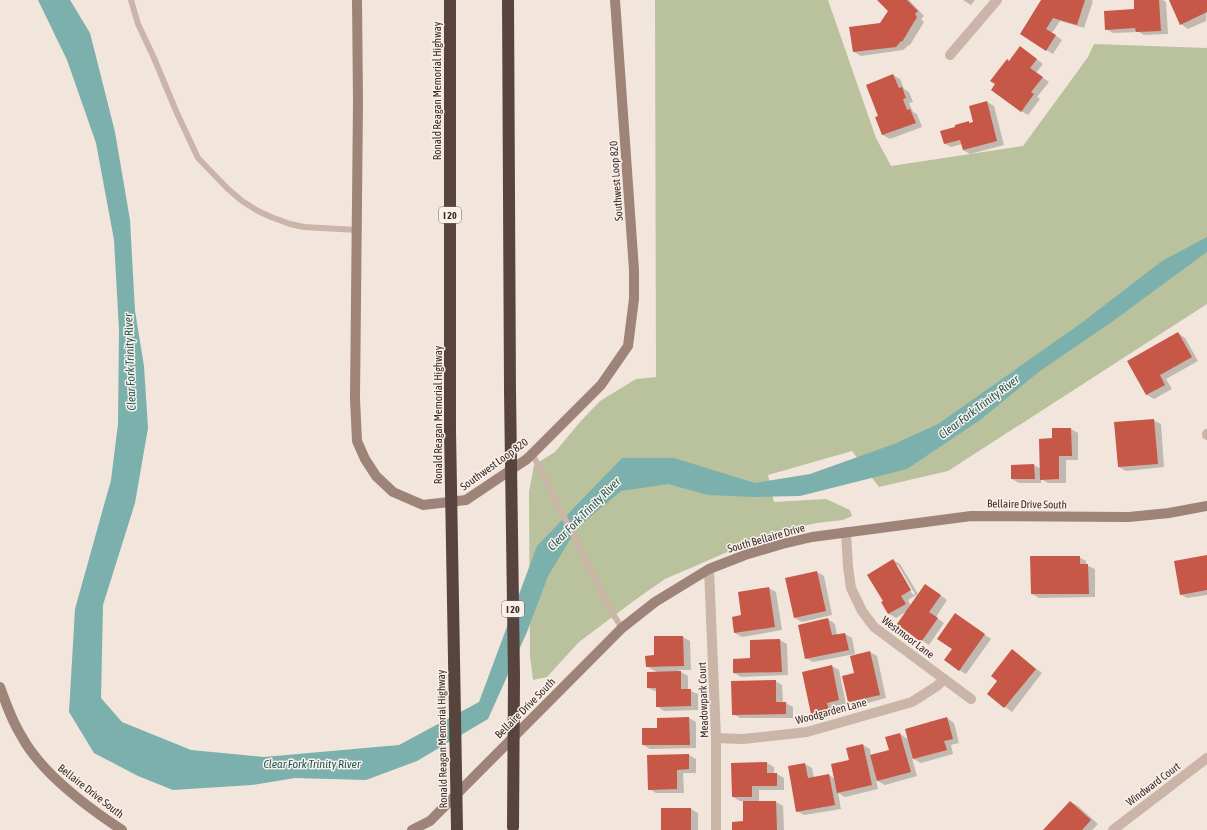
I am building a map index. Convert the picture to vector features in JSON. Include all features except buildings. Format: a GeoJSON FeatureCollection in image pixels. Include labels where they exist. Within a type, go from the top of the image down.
{"type":"FeatureCollection","features":[{"type":"Feature","properties":{"kind":"highway","name":"Ronald Reagan Memorial Highway"},"geometry":{"type":"LineString","coordinates":[[450,0],[450,431],[457,830]]}},
{"type":"Feature","properties":{"kind":"highway","name":"I 20"},"geometry":{"type":"LineString","coordinates":[[508,0],[510,391],[514,692],[513,828]]}},
{"type":"Feature","properties":{"kind":"street","name":"Southwest Loop 820"},"geometry":{"type":"LineString","coordinates":[[357,0],[358,102],[355,399],[357,441],[365,459],[376,476],[393,492],[422,505],[466,500],[527,459],[601,385],[628,346],[634,299],[634,270],[616,0]]}},
{"type":"Feature","properties":{"kind":"street"},"geometry":{"type":"LineString","coordinates":[[950,55],[997,0]]}},
{"type":"Feature","properties":{"kind":"street","name":"Bellaire Drive South"},"geometry":{"type":"LineString","coordinates":[[846,532],[971,516],[1129,517],[1169,513],[1207,506]]}},
{"type":"Feature","properties":{"kind":"street","name":"South Bellaire Drive"},"geometry":{"type":"LineString","coordinates":[[655,602],[709,569],[745,555],[812,537],[846,532]]}},
{"type":"Feature","properties":{"kind":"street","name":"Westmoor Lane"},"geometry":{"type":"LineString","coordinates":[[846,532],[851,588],[862,611],[874,627],[971,699]]}},
{"type":"Feature","properties":{"kind":"street","name":"Meadowpark Court"},"geometry":{"type":"LineString","coordinates":[[709,569],[716,738],[716,830]]}},
{"type":"Feature","properties":{"kind":"street","name":"Bellaire Drive South"},"geometry":{"type":"LineString","coordinates":[[412,830],[430,820],[622,628],[655,602]]}},
{"type":"Feature","properties":{"kind":"street","name":"Woodgarden Lane"},"geometry":{"type":"LineString","coordinates":[[716,738],[743,739],[807,732],[912,702],[937,686],[944,679]]}},
{"type":"Feature","properties":{"kind":"street","name":"Bellaire Drive South"},"geometry":{"type":"LineString","coordinates":[[0,687],[7,708],[22,738],[55,780],[105,819],[122,830]]}},
{"type":"Feature","properties":{"kind":"street","name":"Windward Court"},"geometry":{"type":"LineString","coordinates":[[1113,830],[1207,758]]}},
{"type":"Feature","properties":{"kind":"lane"},"geometry":{"type":"LineString","coordinates":[[131,0],[138,24],[198,158],[228,189],[242,201],[258,211],[290,224],[304,227],[357,230]]}},
{"type":"Feature","properties":{"kind":"lane"},"geometry":{"type":"LineString","coordinates":[[532,453],[613,614],[622,628]]}},
{"type":"Feature","properties":{"kind":"green space"},"geometry":{"type":"Polygon","coordinates":[[[655,0],[828,0],[876,138],[891,166],[1023,146],[1088,57],[1094,44],[1207,48],[1207,304],[948,471],[879,487],[852,451],[768,475],[774,502],[826,499],[850,510],[852,516],[843,520],[817,523],[774,532],[665,579],[579,642],[547,677],[533,680],[530,656],[529,492],[534,465],[555,452],[600,401],[636,379],[656,377],[655,0]]]}},
{"type":"Feature","properties":{"kind":"water","name":"Clear Fork Trinity River"},"geometry":{"type":"Polygon","coordinates":[[[38,0],[70,0],[90,33],[115,132],[130,220],[135,311],[144,366],[148,428],[135,503],[103,605],[101,698],[122,722],[191,750],[264,757],[399,745],[479,702],[537,546],[622,458],[674,458],[755,483],[810,474],[894,444],[938,424],[1080,324],[1162,261],[1207,237],[1207,252],[1113,321],[1040,371],[980,420],[907,469],[800,496],[753,497],[708,495],[668,484],[621,491],[577,528],[548,576],[527,632],[488,719],[417,761],[366,780],[295,778],[252,785],[173,790],[138,776],[94,753],[69,712],[75,609],[111,480],[118,424],[119,330],[114,240],[96,143],[67,60],[38,0]]]}}]}
